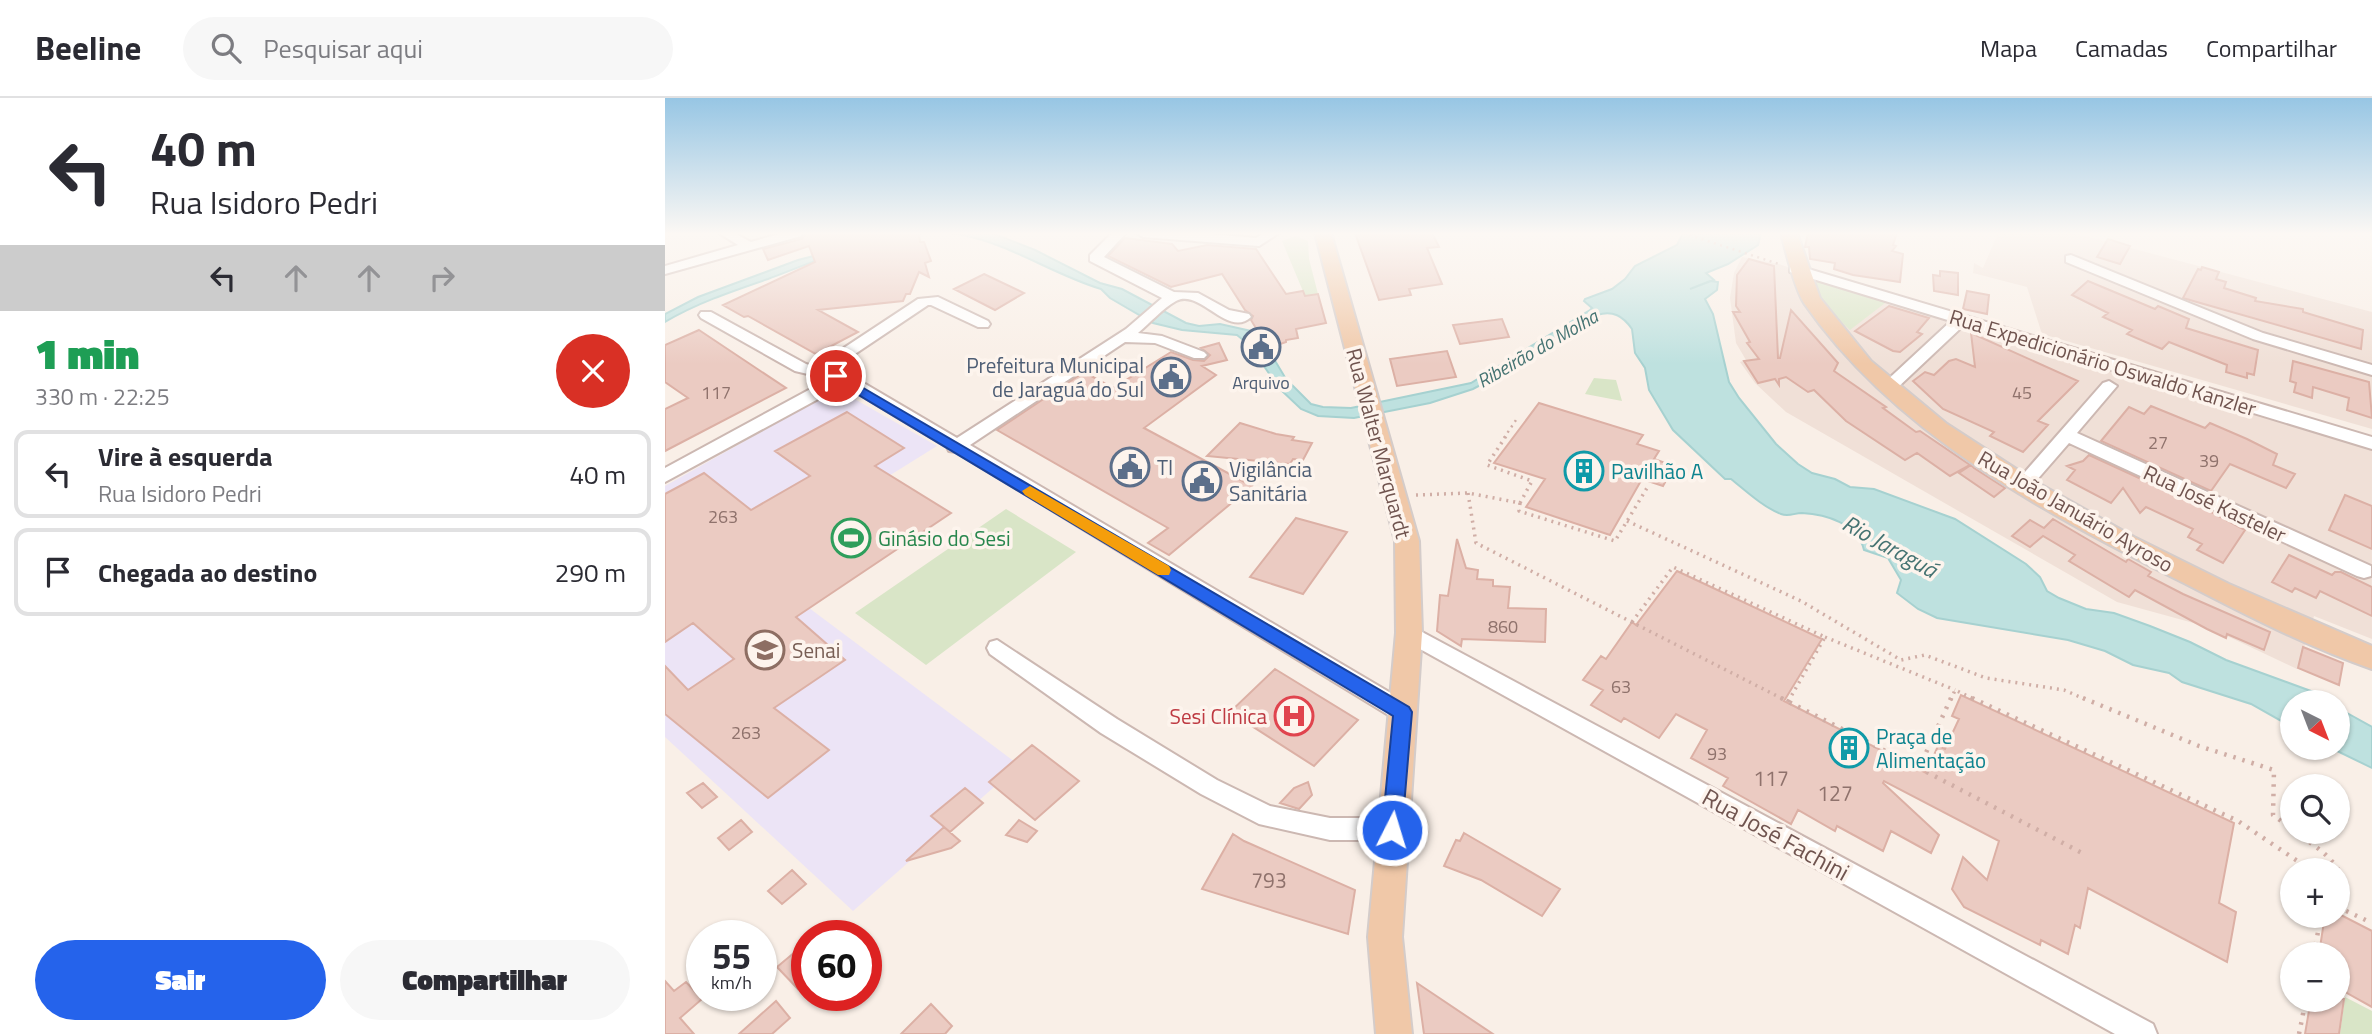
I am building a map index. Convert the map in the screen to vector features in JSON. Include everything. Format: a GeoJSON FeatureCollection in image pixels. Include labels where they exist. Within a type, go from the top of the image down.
{"type":"FeatureCollection","features":[{"type":"Feature","properties":{"kind":"main road","name":"Rua Walter Marquardt"},"geometry":{"type":"LineString","coordinates":[[1335,277],[1407,541],[1409,634],[1385,937],[1394,1034]]}},
{"type":"Feature","properties":{"kind":"main road","name":"Rua João Januário Ayroso"},"geometry":{"type":"LineString","coordinates":[[1799,277],[1818,313],[1838,338],[1889,387],[1940,429],[2022,485],[2223,594],[2372,658]]}},
{"type":"Feature","properties":{"kind":"street"},"geometry":{"type":"LineString","coordinates":[[1125,277],[1166,302]]}},
{"type":"Feature","properties":{"kind":"street","name":"Rua Expedicionário Oswaldo Kanzler"},"geometry":{"type":"LineString","coordinates":[[1820,277],[2372,443]]}},
{"type":"Feature","properties":{"kind":"street"},"geometry":{"type":"LineString","coordinates":[[2114,277],[2233,326],[2372,370]]}},
{"type":"Feature","properties":{"kind":"street"},"geometry":{"type":"LineString","coordinates":[[955,447],[1058,382],[1095,353],[1144,323],[1166,302],[1189,293],[1224,314],[1244,317]]}},
{"type":"Feature","properties":{"kind":"street"},"geometry":{"type":"LineString","coordinates":[[818,373],[923,302],[933,300],[983,324]]}},
{"type":"Feature","properties":{"kind":"street"},"geometry":{"type":"LineString","coordinates":[[706,315],[801,368],[844,378],[955,447],[1403,712]]}},
{"type":"Feature","properties":{"kind":"street"},"geometry":{"type":"LineString","coordinates":[[1889,387],[1960,320]]}},
{"type":"Feature","properties":{"kind":"street"},"geometry":{"type":"LineString","coordinates":[[1123,337],[1157,339],[1199,355]]}},
{"type":"Feature","properties":{"kind":"street"},"geometry":{"type":"LineString","coordinates":[[665,475],[844,378]]}},
{"type":"Feature","properties":{"kind":"street"},"geometry":{"type":"LineString","coordinates":[[2022,485],[2109,386]]}},
{"type":"Feature","properties":{"kind":"street","name":"Rua José Kasteler"},"geometry":{"type":"LineString","coordinates":[[2067,435],[2364,571]]}},
{"type":"Feature","properties":{"kind":"street","name":"Rua José Fachini"},"geometry":{"type":"LineString","coordinates":[[1409,634],[2143,1034]]}},
{"type":"Feature","properties":{"kind":"street"},"geometry":{"type":"LineString","coordinates":[[997,648],[1109,726],[1209,787],[1267,816],[1292,824],[1330,829],[1392,830]]}},
{"type":"Feature","properties":{"kind":"path"},"geometry":{"type":"LineString","coordinates":[[1518,417],[1487,465],[1532,481],[1519,510],[1615,541],[1647,488]]}},
{"type":"Feature","properties":{"kind":"path"},"geometry":{"type":"LineString","coordinates":[[1396,496],[1468,493],[1520,503]]}},
{"type":"Feature","properties":{"kind":"path"},"geometry":{"type":"LineString","coordinates":[[1468,493],[1476,543],[2084,854]]}},
{"type":"Feature","properties":{"kind":"path"},"geometry":{"type":"LineString","coordinates":[[1627,521],[1771,584],[1861,633],[1901,660],[1924,656],[1986,678],[2064,690],[2199,746],[2274,770],[2273,815],[2280,821]]}},
{"type":"Feature","properties":{"kind":"path"},"geometry":{"type":"LineString","coordinates":[[1632,622],[1674,567],[1825,637],[1955,690],[2238,821],[2293,858]]}},
{"type":"Feature","properties":{"kind":"path"},"geometry":{"type":"LineString","coordinates":[[1788,702],[1825,637]]}},
{"type":"Feature","properties":{"kind":"path"},"geometry":{"type":"LineString","coordinates":[[1919,768],[1955,690]]}},
{"type":"Feature","properties":{"kind":"path"},"geometry":{"type":"LineString","coordinates":[[2310,844],[2329,858]]}},
{"type":"Feature","properties":{"kind":"path"},"geometry":{"type":"LineString","coordinates":[[2350,913],[2372,923]]}},
{"type":"Feature","properties":{"kind":"path"},"geometry":{"type":"LineString","coordinates":[[2299,1034],[2303,1012]]}},
{"type":"Feature","properties":{"kind":"shaded area"},"geometry":{"type":"Polygon","coordinates":[[[1733,277],[1815,277],[1902,307],[2155,385],[2372,443],[2372,639],[2314,616],[2297,669],[2208,627],[2117,602],[1786,412],[1755,383],[1740,362],[1746,360],[1736,343],[1730,298],[1733,277]]]}},
{"type":"Feature","properties":{"kind":"shaded area"},"geometry":{"type":"Polygon","coordinates":[[[1987,277],[2239,277],[2372,312],[2372,429],[2042,334],[2027,287],[1987,277]]]}},
{"type":"Feature","properties":{"kind":"shaded area","name":"Senai"},"geometry":{"type":"Polygon","coordinates":[[[837,389],[937,446],[749,563],[1019,765],[853,911],[665,737],[665,486],[837,389]]]}},
{"type":"Feature","properties":{"kind":"green space"},"geometry":{"type":"Polygon","coordinates":[[[1297,277],[1314,277],[1318,294],[1305,296],[1297,277]]]}},
{"type":"Feature","properties":{"kind":"green space"},"geometry":{"type":"Polygon","coordinates":[[[1808,277],[1889,300],[1850,330],[1824,305],[1808,277]]]}},
{"type":"Feature","properties":{"kind":"green space"},"geometry":{"type":"Polygon","coordinates":[[[1594,378],[1616,380],[1622,401],[1585,394],[1594,378]]]}},
{"type":"Feature","properties":{"kind":"green space"},"geometry":{"type":"Polygon","coordinates":[[[1006,509],[1076,552],[926,665],[855,613],[1006,509]]]}},
{"type":"Feature","properties":{"kind":"green space"},"geometry":{"type":"Polygon","coordinates":[[[2350,1000],[2372,1011],[2372,1034],[2340,1034],[2343,1012],[2350,1012],[2350,1000]]]}},
{"type":"Feature","properties":{"kind":"water"},"geometry":{"type":"Polygon","coordinates":[[[753,277],[773,277],[715,298],[665,322],[665,314],[698,297],[753,277]]]}},
{"type":"Feature","properties":{"kind":"water"},"geometry":{"type":"Polygon","coordinates":[[[1068,277],[1088,277],[1122,289],[1186,323],[1199,326],[1220,324],[1251,331],[1261,341],[1248,344],[1237,335],[1182,330],[1153,323],[1110,298],[1101,289],[1068,277]]]}},
{"type":"Feature","properties":{"kind":"water","name":"Rio Jaraguá"},"geometry":{"type":"Polygon","coordinates":[[[1627,277],[1710,277],[1714,280],[1711,281],[1718,282],[1717,290],[1705,299],[1713,314],[1729,382],[1776,444],[1798,464],[1812,473],[1835,479],[1850,487],[1874,489],[1955,519],[2026,564],[2040,577],[2047,591],[2059,598],[2086,609],[2114,613],[2150,626],[2226,660],[2308,690],[2280,690],[2280,720],[2251,704],[2182,682],[2169,673],[2133,665],[2105,651],[2068,640],[1937,618],[1918,609],[1897,593],[1901,580],[1888,558],[1864,550],[1861,541],[1848,527],[1831,518],[1802,513],[1787,515],[1774,511],[1731,479],[1725,479],[1673,430],[1649,390],[1645,368],[1635,353],[1632,329],[1613,314],[1597,315],[1522,363],[1473,389],[1430,403],[1354,418],[1318,416],[1301,409],[1279,388],[1255,353],[1268,349],[1286,379],[1311,404],[1351,408],[1471,383],[1590,310],[1592,308],[1585,299],[1612,289],[1627,277]]]}},
{"type":"Feature","properties":{"kind":"water"},"geometry":{"type":"Polygon","coordinates":[[[2350,715],[2372,727],[2372,768],[2350,757],[2350,715]]]}},
{"type":"Feature","properties":{"kind":"building"},"geometry":{"type":"Polygon","coordinates":[[[784,277],[917,277],[910,294],[906,294],[903,301],[818,310],[858,332],[816,354],[723,305],[784,277]]]}},
{"type":"Feature","properties":{"kind":"building"},"geometry":{"type":"Polygon","coordinates":[[[979,277],[990,277],[1024,293],[995,310],[954,289],[979,277]]]}},
{"type":"Feature","properties":{"kind":"building"},"geometry":{"type":"Polygon","coordinates":[[[1150,277],[1211,277],[1171,287],[1150,277]]]}},
{"type":"Feature","properties":{"kind":"building"},"geometry":{"type":"Polygon","coordinates":[[[1224,277],[1274,277],[1286,294],[1303,291],[1305,296],[1318,294],[1326,323],[1296,329],[1298,338],[1268,348],[1251,320],[1253,316],[1245,310],[1224,277]]]}},
{"type":"Feature","properties":{"kind":"building"},"geometry":{"type":"Polygon","coordinates":[[[1371,277],[1439,277],[1442,284],[1409,289],[1411,295],[1379,300],[1371,277]]]}},
{"type":"Feature","properties":{"kind":"building"},"geometry":{"type":"Polygon","coordinates":[[[1737,277],[1774,277],[1778,358],[1791,310],[1838,363],[1834,371],[1886,407],[1883,408],[1916,432],[1920,431],[1970,465],[1950,476],[1917,453],[1905,460],[1846,421],[1814,390],[1808,392],[1786,377],[1779,379],[1779,385],[1775,379],[1758,383],[1744,361],[1759,359],[1747,343],[1750,342],[1733,312],[1740,312],[1736,306],[1737,277]]]}},
{"type":"Feature","properties":{"kind":"building"},"geometry":{"type":"Polygon","coordinates":[[[1864,277],[1901,277],[1900,282],[1864,277]]]}},
{"type":"Feature","properties":{"kind":"building"},"geometry":{"type":"Polygon","coordinates":[[[1933,277],[1958,277],[1958,295],[1934,291],[1933,277]]]}},
{"type":"Feature","properties":{"kind":"building"},"geometry":{"type":"Polygon","coordinates":[[[2194,277],[2217,277],[2216,279],[2226,282],[2224,288],[2256,298],[2255,301],[2303,309],[2303,312],[2363,330],[2361,349],[2183,298],[2194,277]]]}},
{"type":"Feature","properties":{"kind":"building"},"geometry":{"type":"Polygon","coordinates":[[[2088,281],[2155,309],[2158,306],[2189,319],[2186,328],[2258,350],[2254,375],[2247,373],[2247,378],[2226,372],[2227,365],[2169,342],[2162,349],[2127,334],[2132,330],[2103,317],[2108,313],[2072,295],[2088,281]]]}},
{"type":"Feature","properties":{"kind":"building"},"geometry":{"type":"Polygon","coordinates":[[[1967,291],[1989,295],[1987,314],[1963,309],[1967,291]]]}},
{"type":"Feature","properties":{"kind":"building"},"geometry":{"type":"Polygon","coordinates":[[[1889,306],[1929,318],[1917,332],[1922,334],[1900,352],[1855,331],[1889,306]]]}},
{"type":"Feature","properties":{"kind":"building"},"geometry":{"type":"Polygon","coordinates":[[[1502,319],[1509,337],[1460,344],[1453,325],[1502,319]]]}},
{"type":"Feature","properties":{"kind":"building"},"geometry":{"type":"Polygon","coordinates":[[[699,330],[786,388],[665,451],[665,409],[688,398],[665,382],[665,345],[699,330]]]}},
{"type":"Feature","properties":{"kind":"building"},"geometry":{"type":"Polygon","coordinates":[[[1971,333],[2078,381],[2038,421],[2048,425],[2023,452],[1990,436],[1994,432],[1943,409],[1913,381],[1925,372],[1934,375],[1949,361],[1956,359],[1975,367],[1971,333]]]}},
{"type":"Feature","properties":{"kind":"building"},"geometry":{"type":"Polygon","coordinates":[[[1219,343],[1227,360],[1202,366],[1216,375],[1144,428],[1252,486],[1169,555],[1148,543],[1168,528],[997,430],[1084,372],[1113,388],[1171,352],[1204,361],[1210,355],[1201,348],[1219,343]]]}},
{"type":"Feature","properties":{"kind":"building"},"geometry":{"type":"Polygon","coordinates":[[[1447,351],[1456,377],[1397,386],[1390,359],[1447,351]]]}},
{"type":"Feature","properties":{"kind":"building"},"geometry":{"type":"Polygon","coordinates":[[[2293,361],[2369,382],[2372,418],[2347,410],[2349,398],[2313,387],[2312,398],[2294,392],[2296,383],[2290,381],[2293,361]]]}},
{"type":"Feature","properties":{"kind":"building","name":"Pavilhão A"},"geometry":{"type":"Polygon","coordinates":[[[1539,403],[1643,435],[1637,444],[1659,451],[1654,459],[1674,466],[1663,486],[1642,479],[1610,535],[1526,507],[1545,479],[1494,463],[1539,403]]]}},
{"type":"Feature","properties":{"kind":"building"},"geometry":{"type":"Polygon","coordinates":[[[2151,406],[2205,428],[2210,423],[2247,439],[2277,454],[2273,465],[2295,474],[2286,488],[2230,464],[2211,491],[2101,441],[2129,407],[2144,414],[2151,406]]]}},
{"type":"Feature","properties":{"kind":"building"},"geometry":{"type":"Polygon","coordinates":[[[847,412],[904,448],[875,466],[951,513],[796,617],[845,660],[774,708],[829,750],[768,798],[665,714],[665,666],[688,690],[734,659],[693,623],[665,642],[665,494],[704,473],[751,510],[810,476],[775,451],[847,412]]]}},
{"type":"Feature","properties":{"kind":"building"},"geometry":{"type":"Polygon","coordinates":[[[1240,423],[1294,437],[1292,440],[1312,443],[1303,460],[1293,459],[1290,464],[1207,456],[1240,423]]]}},
{"type":"Feature","properties":{"kind":"building"},"geometry":{"type":"Polygon","coordinates":[[[2089,455],[2200,506],[2245,530],[2223,563],[2197,550],[2202,544],[2188,537],[2193,529],[2146,507],[2140,513],[2123,488],[2111,503],[2067,480],[2075,470],[2067,466],[2083,461],[2089,455]]]}},
{"type":"Feature","properties":{"kind":"building"},"geometry":{"type":"Polygon","coordinates":[[[1971,465],[2005,488],[1994,497],[1959,473],[1971,465]]]}},
{"type":"Feature","properties":{"kind":"building"},"geometry":{"type":"Polygon","coordinates":[[[2345,495],[2372,506],[2372,549],[2329,530],[2345,495]]]}},
{"type":"Feature","properties":{"kind":"building"},"geometry":{"type":"Polygon","coordinates":[[[1296,518],[1347,532],[1303,594],[1250,577],[1296,518]]]}},
{"type":"Feature","properties":{"kind":"building"},"geometry":{"type":"Polygon","coordinates":[[[2053,519],[2126,562],[2128,559],[2151,572],[2148,576],[2270,632],[2264,650],[2227,634],[2226,638],[2135,590],[2129,597],[2069,561],[2075,555],[2043,536],[2030,547],[2012,536],[2030,520],[2044,528],[2053,519]]]}},
{"type":"Feature","properties":{"kind":"building"},"geometry":{"type":"Polygon","coordinates":[[[1457,539],[1466,568],[1478,570],[1477,579],[1493,580],[1493,586],[1510,587],[1508,608],[1546,609],[1545,642],[1462,639],[1461,646],[1437,631],[1440,595],[1448,596],[1457,539]]]}},
{"type":"Feature","properties":{"kind":"building"},"geometry":{"type":"Polygon","coordinates":[[[2289,555],[2332,575],[2341,572],[2372,587],[2372,616],[2320,591],[2316,598],[2295,588],[2292,592],[2272,582],[2289,555]]]}},
{"type":"Feature","properties":{"kind":"building"},"geometry":{"type":"Polygon","coordinates":[[[1677,571],[1822,639],[1784,701],[1926,773],[1938,746],[1945,749],[1959,719],[1952,716],[1961,695],[2234,823],[2219,903],[2236,912],[2227,962],[2088,888],[2080,928],[2075,925],[2068,954],[2041,940],[2040,945],[1964,907],[1952,889],[1963,857],[1987,880],[1999,841],[1884,781],[1883,783],[1939,835],[1931,853],[1891,831],[1883,851],[1837,826],[1835,831],[1798,810],[1791,824],[1723,786],[1728,778],[1691,758],[1707,730],[1676,714],[1659,738],[1624,718],[1621,722],[1591,705],[1603,690],[1583,680],[1601,656],[1606,659],[1632,622],[1636,625],[1677,571]]]}},
{"type":"Feature","properties":{"kind":"building"},"geometry":{"type":"Polygon","coordinates":[[[2303,647],[2343,663],[2339,685],[2298,668],[2303,647]]]}},
{"type":"Feature","properties":{"kind":"building","name":"Sesi Clínica"},"geometry":{"type":"Polygon","coordinates":[[[1275,669],[1358,720],[1314,766],[1230,712],[1275,669]]]}},
{"type":"Feature","properties":{"kind":"building"},"geometry":{"type":"Polygon","coordinates":[[[1032,745],[1079,781],[1035,820],[989,782],[1032,745]]]}},
{"type":"Feature","properties":{"kind":"building"},"geometry":{"type":"Polygon","coordinates":[[[1308,782],[1312,795],[1299,809],[1280,803],[1294,788],[1308,782]]]}},
{"type":"Feature","properties":{"kind":"building"},"geometry":{"type":"Polygon","coordinates":[[[703,783],[717,797],[702,808],[687,793],[703,783]]]}},
{"type":"Feature","properties":{"kind":"building"},"geometry":{"type":"Polygon","coordinates":[[[965,788],[983,803],[950,832],[931,816],[965,788]]]}},
{"type":"Feature","properties":{"kind":"building"},"geometry":{"type":"Polygon","coordinates":[[[741,820],[752,832],[729,850],[718,838],[741,820]]]}},
{"type":"Feature","properties":{"kind":"building"},"geometry":{"type":"Polygon","coordinates":[[[1019,820],[1037,831],[1027,842],[1006,835],[1019,820]]]}},
{"type":"Feature","properties":{"kind":"building"},"geometry":{"type":"Polygon","coordinates":[[[944,827],[960,841],[951,848],[906,861],[944,827]]]}},
{"type":"Feature","properties":{"kind":"building"},"geometry":{"type":"Polygon","coordinates":[[[1464,833],[1560,889],[1542,916],[1481,880],[1444,866],[1456,840],[1460,841],[1464,833]]]}},
{"type":"Feature","properties":{"kind":"building"},"geometry":{"type":"Polygon","coordinates":[[[1233,834],[1355,890],[1348,934],[1202,889],[1233,834]]]}},
{"type":"Feature","properties":{"kind":"building"},"geometry":{"type":"Polygon","coordinates":[[[792,870],[806,884],[782,904],[768,891],[792,870]]]}},
{"type":"Feature","properties":{"kind":"building"},"geometry":{"type":"Polygon","coordinates":[[[2350,920],[2372,931],[2372,1007],[2350,995],[2350,942],[2321,942],[2323,928],[2350,928],[2350,920]]]}},
{"type":"Feature","properties":{"kind":"building"},"geometry":{"type":"Polygon","coordinates":[[[791,955],[791,982],[777,967],[791,955]]]}},
{"type":"Feature","properties":{"kind":"building"},"geometry":{"type":"Polygon","coordinates":[[[665,981],[674,991],[686,982],[688,1011],[680,1018],[694,1034],[665,1034],[665,981]]]}},
{"type":"Feature","properties":{"kind":"building"},"geometry":{"type":"Polygon","coordinates":[[[1417,983],[1493,1034],[1424,1034],[1417,983]]]}},
{"type":"Feature","properties":{"kind":"building"},"geometry":{"type":"Polygon","coordinates":[[[777,1002],[790,1018],[772,1034],[739,1034],[765,1011],[777,1011],[777,1002]]]}},
{"type":"Feature","properties":{"kind":"building"},"geometry":{"type":"Polygon","coordinates":[[[931,1004],[952,1026],[945,1034],[901,1034],[931,1004]]]}},
{"type":"Feature","properties":{"kind":"building"},"geometry":{"type":"Polygon","coordinates":[[[2309,1012],[2342,1012],[2339,1034],[2305,1034],[2309,1012]]]}},
{"type":"Feature","properties":{"kind":"waterway","name":"Ribeirão do Molha"},"geometry":{"type":"LineString","coordinates":[[1248,337],[1261,357]]}},
{"type":"Feature","properties":{"kind":"slow traffic"},"geometry":{"type":"LineString","coordinates":[[1030,491],[1163,570]]}},
{"type":"Feature","properties":{"kind":"place","name":"Arquivo"},"geometry":{"type":"Point","coordinates":[1261,347]}},
{"type":"Feature","properties":{"kind":"place","name":"Prefeitura Municipal de Jaraguá do Sul"},"geometry":{"type":"Point","coordinates":[1171,377]}},
{"type":"Feature","properties":{"kind":"place","name":"TI"},"geometry":{"type":"Point","coordinates":[1130,467]}},
{"type":"Feature","properties":{"kind":"place","name":"Pavilhão A"},"geometry":{"type":"Point","coordinates":[1584,471]}},
{"type":"Feature","properties":{"kind":"place","name":"Vigilância Sanitária"},"geometry":{"type":"Point","coordinates":[1202,481]}},
{"type":"Feature","properties":{"kind":"place","name":"Ginásio do Sesi"},"geometry":{"type":"Point","coordinates":[851,538]}},
{"type":"Feature","properties":{"kind":"place","name":"Senai"},"geometry":{"type":"Point","coordinates":[765,650]}},
{"type":"Feature","properties":{"kind":"place","name":"Sesi Clínica"},"geometry":{"type":"Point","coordinates":[1294,716]}},
{"type":"Feature","properties":{"kind":"place","name":"Praça de Alimentação"},"geometry":{"type":"Point","coordinates":[1849,748]}},
{"type":"Feature","properties":{"kind":"route"},"geometry":{"type":"LineString","coordinates":[[836,376],[844,378],[1403,712],[1392,830]]}}]}
